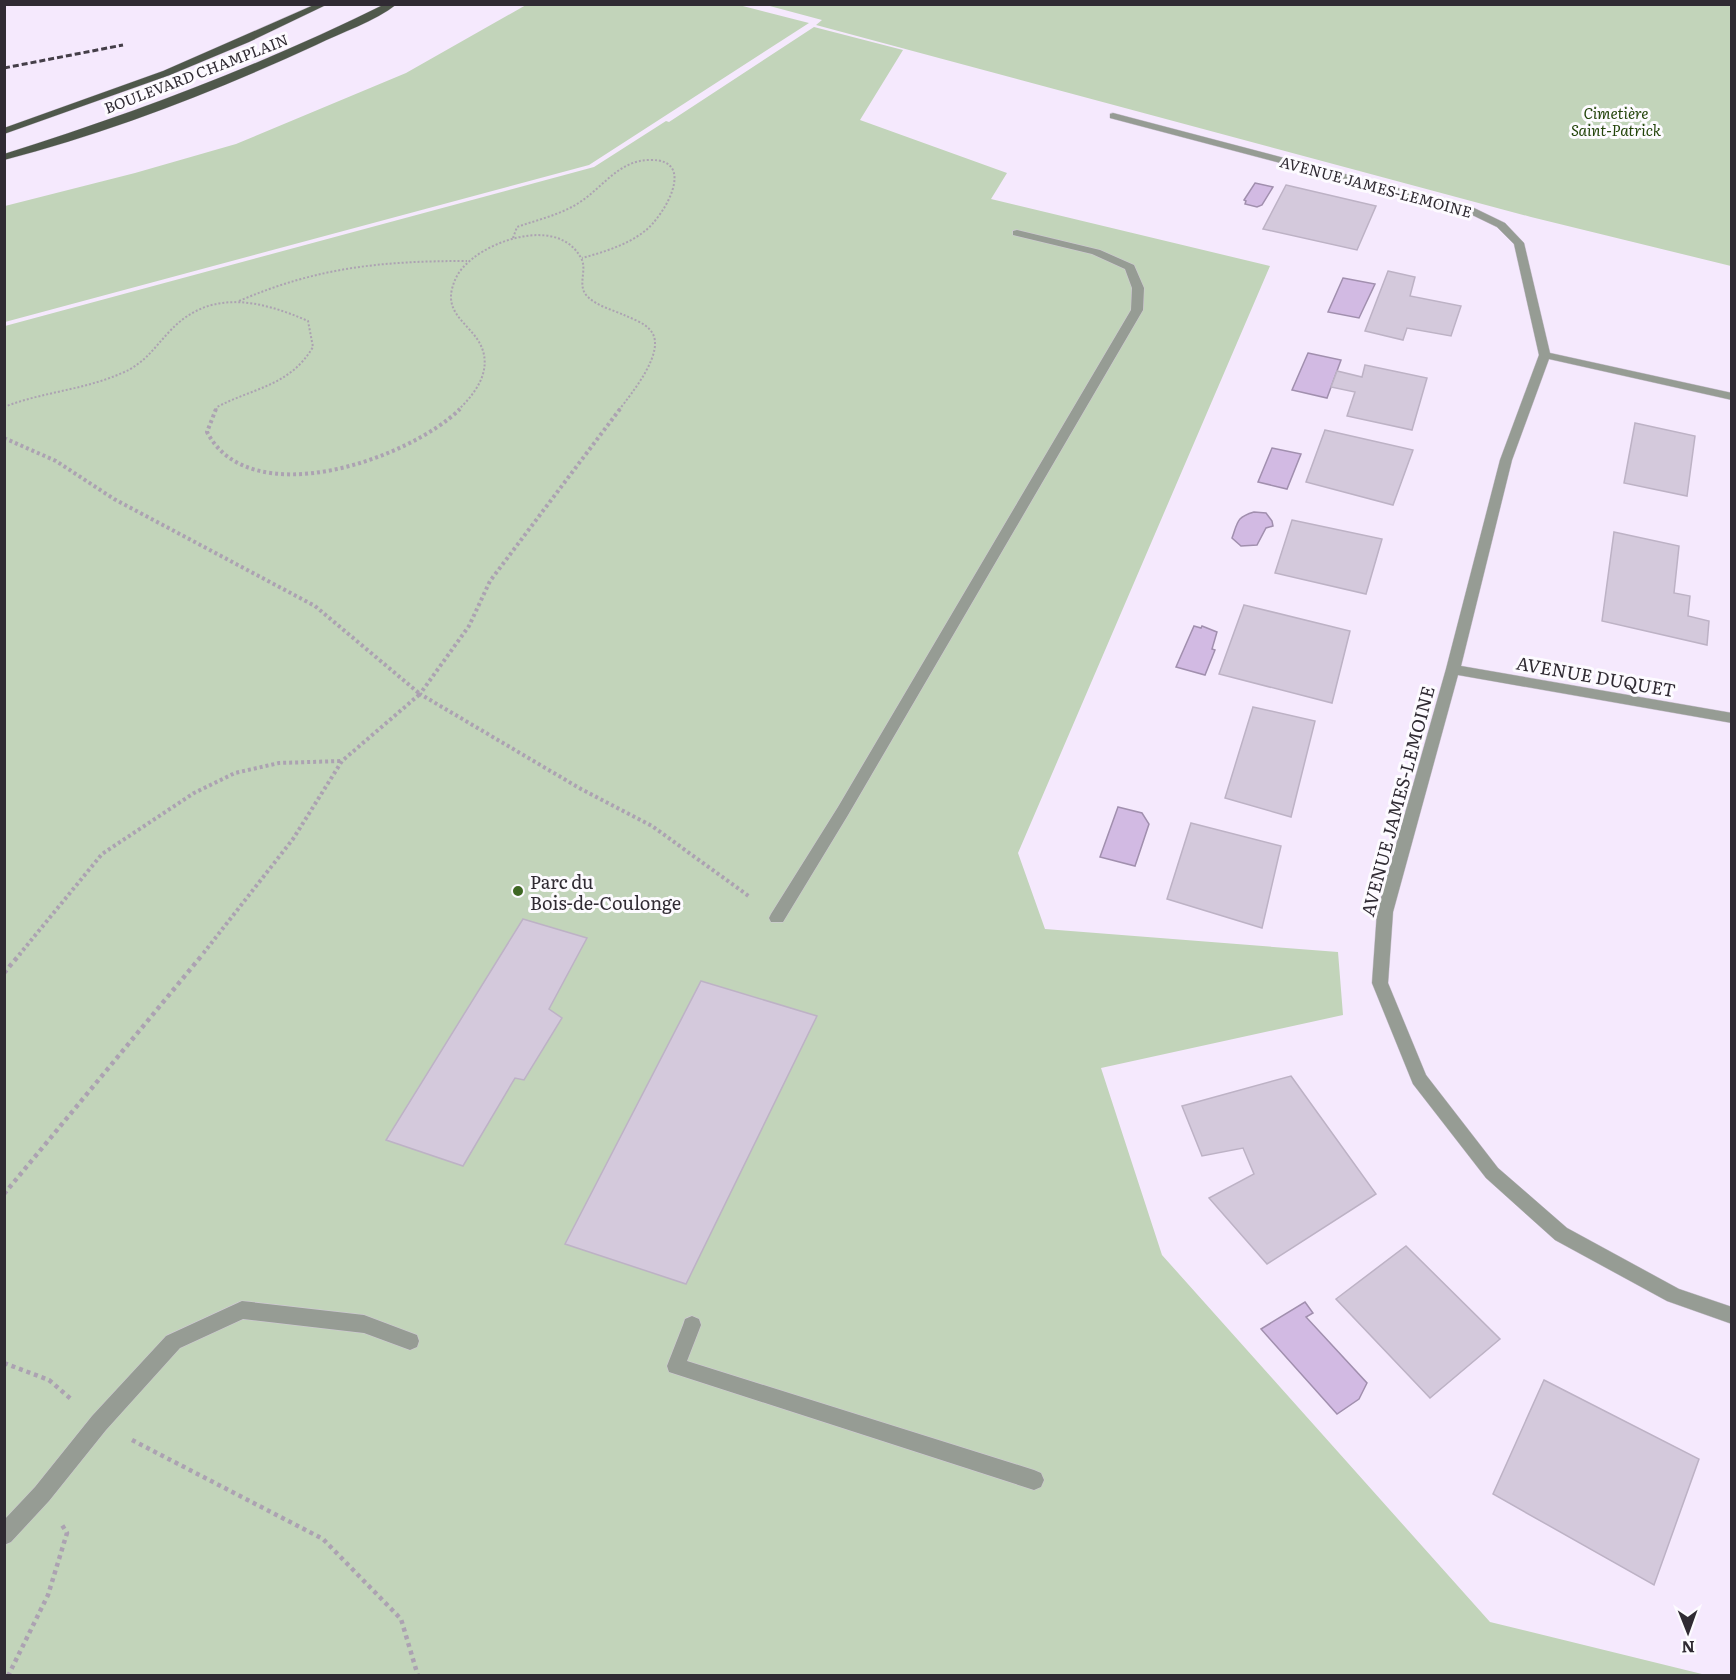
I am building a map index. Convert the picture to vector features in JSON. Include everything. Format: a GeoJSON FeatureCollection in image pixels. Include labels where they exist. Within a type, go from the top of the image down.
{"type":"FeatureCollection","features":[{"type":"Feature","properties":{"kind":"main road","name":"BOULEVARD CHAMPLAIN"},"geometry":{"type":"LineString","coordinates":[[4,131],[106,97],[186,66],[324,4]]}},
{"type":"Feature","properties":{"kind":"main road","name":"BOULEVARD CHAMPLAIN"},"geometry":{"type":"LineString","coordinates":[[4,156],[123,118],[240,74],[330,36],[393,4]]}},
{"type":"Feature","properties":{"kind":"street","name":"AVENUE JAMES-LEMOINE"},"geometry":{"type":"LineString","coordinates":[[1113,116],[1470,210],[1501,225],[1519,243],[1545,355],[1506,460],[1453,669],[1385,912],[1380,983],[1419,1079],[1492,1173],[1561,1234],[1673,1295],[1731,1316]]}},
{"type":"Feature","properties":{"kind":"street"},"geometry":{"type":"LineString","coordinates":[[777,918],[843,811],[1137,309],[1138,288],[1130,267],[1096,252],[1017,233]]}},
{"type":"Feature","properties":{"kind":"street"},"geometry":{"type":"LineString","coordinates":[[1545,355],[1731,397]]}},
{"type":"Feature","properties":{"kind":"street","name":"AVENUE DUQUET"},"geometry":{"type":"LineString","coordinates":[[1453,669],[1731,718]]}},
{"type":"Feature","properties":{"kind":"street"},"geometry":{"type":"LineString","coordinates":[[4,1535],[42,1494],[99,1423],[173,1342],[242,1310],[364,1324],[410,1341]]}},
{"type":"Feature","properties":{"kind":"street"},"geometry":{"type":"LineString","coordinates":[[692,1325],[676,1366],[1034,1480]]}},
{"type":"Feature","properties":{"kind":"path"},"geometry":{"type":"LineString","coordinates":[[513,238],[517,227],[577,205],[632,163],[659,161],[668,165],[674,172],[676,182],[673,196],[663,214],[637,237],[606,252],[582,258]]}},
{"type":"Feature","properties":{"kind":"path"},"geometry":{"type":"LineString","coordinates":[[4,407],[18,401],[122,374],[142,364],[155,352],[163,339],[189,314],[207,305],[238,301],[267,304],[309,321],[313,347],[306,359],[291,373],[267,387],[232,399],[217,407],[207,432],[214,447],[238,462],[281,472],[321,472],[378,458],[429,434],[468,401],[480,381],[486,362],[482,344],[454,314],[450,301],[458,273],[467,261],[490,247],[513,238],[532,236],[551,238],[577,250],[584,261],[582,286],[585,294],[593,300],[639,319],[652,328],[655,338],[652,361],[639,384],[490,581],[469,626],[420,694],[342,761],[286,849],[184,978],[4,1194]]}},
{"type":"Feature","properties":{"kind":"path"},"geometry":{"type":"LineString","coordinates":[[238,301],[269,286],[367,263],[467,261]]}},
{"type":"Feature","properties":{"kind":"path"},"geometry":{"type":"LineString","coordinates":[[4,438],[47,456],[114,499],[315,606],[420,694],[581,789],[652,826],[777,918]]}},
{"type":"Feature","properties":{"kind":"path"},"geometry":{"type":"LineString","coordinates":[[4,973],[102,854],[194,793],[235,773],[279,763],[342,761]]}},
{"type":"Feature","properties":{"kind":"path"},"geometry":{"type":"LineString","coordinates":[[4,1363],[49,1380],[99,1423],[323,1539],[401,1619],[418,1676]]}},
{"type":"Feature","properties":{"kind":"path"},"geometry":{"type":"LineString","coordinates":[[8,1676],[48,1595],[67,1533],[42,1494]]}},
{"type":"Feature","properties":{"kind":"green space"},"geometry":{"type":"Polygon","coordinates":[[[526,5],[739,5],[809,23],[589,165],[5,322],[5,206],[135,173],[236,144],[406,73],[526,5]]]}},
{"type":"Feature","properties":{"kind":"green space","name":"Cimetière Saint-Patrick"},"geometry":{"type":"Polygon","coordinates":[[[766,5],[1731,5],[1731,266],[1531,217],[816,25],[822,20],[766,5]]]}},
{"type":"Feature","properties":{"kind":"green space","name":"Parc du Bois-de-Coulonge"},"geometry":{"type":"Polygon","coordinates":[[[814,27],[903,50],[860,120],[1007,173],[991,199],[1270,266],[1018,853],[1045,929],[1338,952],[1343,1015],[1101,1068],[1162,1255],[1490,1622],[1706,1675],[5,1676],[5,326],[594,167],[666,121],[669,122],[814,27]]]}},
{"type":"Feature","properties":{"kind":"shaded area"},"geometry":{"type":"Polygon","coordinates":[[[1255,183],[1273,187],[1262,205],[1257,207],[1245,204],[1244,200],[1255,183]]]}},
{"type":"Feature","properties":{"kind":"shaded area"},"geometry":{"type":"Polygon","coordinates":[[[1343,278],[1375,284],[1359,318],[1328,312],[1343,278]]]}},
{"type":"Feature","properties":{"kind":"shaded area"},"geometry":{"type":"Polygon","coordinates":[[[1308,353],[1341,360],[1327,398],[1292,390],[1308,353]]]}},
{"type":"Feature","properties":{"kind":"shaded area"},"geometry":{"type":"Polygon","coordinates":[[[1272,448],[1301,454],[1287,489],[1258,482],[1272,448]]]}},
{"type":"Feature","properties":{"kind":"shaded area"},"geometry":{"type":"Polygon","coordinates":[[[1254,512],[1266,513],[1273,526],[1266,528],[1257,545],[1241,546],[1232,538],[1236,527],[1241,518],[1254,512]]]}},
{"type":"Feature","properties":{"kind":"shaded area"},"geometry":{"type":"Polygon","coordinates":[[[1194,626],[1201,628],[1202,626],[1217,632],[1212,649],[1215,650],[1205,675],[1176,667],[1194,626]]]}},
{"type":"Feature","properties":{"kind":"shaded area"},"geometry":{"type":"Polygon","coordinates":[[[1118,807],[1142,813],[1149,824],[1135,866],[1100,857],[1118,807]]]}},
{"type":"Feature","properties":{"kind":"shaded area"},"geometry":{"type":"Polygon","coordinates":[[[1305,1302],[1313,1313],[1306,1317],[1367,1383],[1359,1399],[1337,1414],[1261,1329],[1305,1302]]]}},
{"type":"Feature","properties":{"kind":"building"},"geometry":{"type":"Polygon","coordinates":[[[1286,185],[1376,206],[1357,250],[1263,229],[1286,185]]]}},
{"type":"Feature","properties":{"kind":"building"},"geometry":{"type":"Polygon","coordinates":[[[1388,271],[1415,277],[1410,296],[1461,306],[1451,336],[1407,328],[1403,340],[1365,331],[1388,271]]]}},
{"type":"Feature","properties":{"kind":"building"},"geometry":{"type":"Polygon","coordinates":[[[1365,365],[1427,378],[1412,430],[1347,416],[1355,392],[1331,387],[1337,371],[1362,377],[1365,365]]]}},
{"type":"Feature","properties":{"kind":"building"},"geometry":{"type":"Polygon","coordinates":[[[1635,423],[1695,436],[1687,496],[1624,483],[1635,423]]]}},
{"type":"Feature","properties":{"kind":"building"},"geometry":{"type":"Polygon","coordinates":[[[1325,430],[1413,450],[1393,505],[1306,482],[1325,430]]]}},
{"type":"Feature","properties":{"kind":"building"},"geometry":{"type":"Polygon","coordinates":[[[1292,520],[1382,539],[1366,594],[1275,573],[1292,520]]]}},
{"type":"Feature","properties":{"kind":"building"},"geometry":{"type":"Polygon","coordinates":[[[1614,532],[1679,546],[1674,593],[1690,596],[1688,616],[1709,621],[1707,645],[1602,621],[1614,532]]]}},
{"type":"Feature","properties":{"kind":"building"},"geometry":{"type":"Polygon","coordinates":[[[1244,605],[1350,631],[1332,703],[1219,674],[1244,605]]]}},
{"type":"Feature","properties":{"kind":"building"},"geometry":{"type":"Polygon","coordinates":[[[1253,707],[1315,721],[1291,817],[1225,798],[1253,707]]]}},
{"type":"Feature","properties":{"kind":"building"},"geometry":{"type":"Polygon","coordinates":[[[1191,823],[1281,846],[1262,928],[1167,899],[1191,823]]]}},
{"type":"Feature","properties":{"kind":"building"},"geometry":{"type":"Polygon","coordinates":[[[523,919],[587,938],[549,1009],[562,1018],[524,1080],[515,1078],[463,1166],[386,1140],[523,919]]]}},
{"type":"Feature","properties":{"kind":"building"},"geometry":{"type":"Polygon","coordinates":[[[701,981],[817,1016],[686,1284],[565,1244],[701,981]]]}},
{"type":"Feature","properties":{"kind":"building"},"geometry":{"type":"Polygon","coordinates":[[[1291,1076],[1376,1194],[1267,1264],[1209,1198],[1254,1174],[1243,1148],[1202,1156],[1182,1106],[1291,1076]]]}},
{"type":"Feature","properties":{"kind":"building"},"geometry":{"type":"Polygon","coordinates":[[[1406,1246],[1500,1339],[1430,1398],[1336,1299],[1406,1246]]]}},
{"type":"Feature","properties":{"kind":"building"},"geometry":{"type":"Polygon","coordinates":[[[1544,1380],[1699,1459],[1654,1585],[1493,1494],[1544,1380]]]}},
{"type":"Feature","properties":{"kind":"railway"},"geometry":{"type":"LineString","coordinates":[[4,68],[123,45]]}},
{"type":"Feature","properties":{"kind":"place","name":"Parc du Bois-de-Coulonge"},"geometry":{"type":"Point","coordinates":[518,891]}}]}
